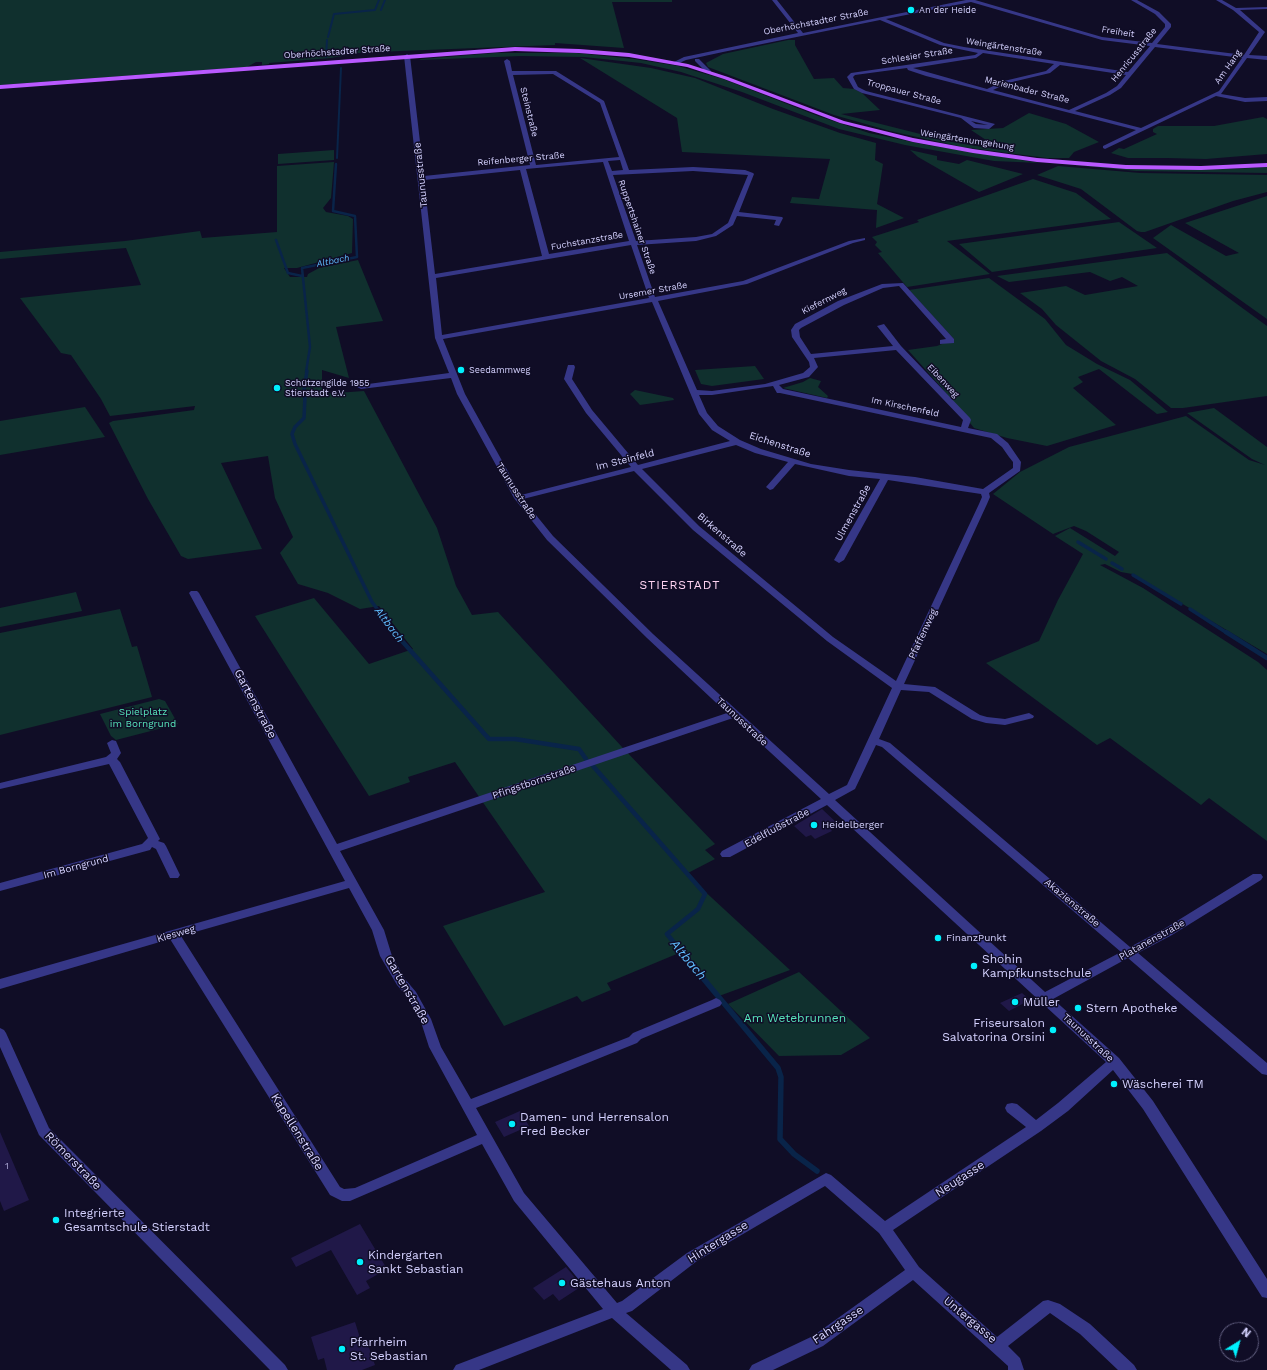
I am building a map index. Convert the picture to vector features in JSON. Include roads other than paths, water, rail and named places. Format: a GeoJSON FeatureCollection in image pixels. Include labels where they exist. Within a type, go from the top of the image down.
{"type":"FeatureCollection","features":[{"type":"Feature","properties":{"kind":"main road","name":"Oberhöchstadter Straße"},"geometry":{"type":"LineString","coordinates":[[0,87],[504,50],[562,50],[618,54],[675,63]]}},
{"type":"Feature","properties":{"kind":"main road","name":"Weingärtenumgehung"},"geometry":{"type":"LineString","coordinates":[[675,63],[709,72],[812,112],[876,132],[959,149],[1069,163],[1170,168],[1267,165]]}},
{"type":"Feature","properties":{"kind":"street"},"geometry":{"type":"LineString","coordinates":[[774,0],[801,34]]}},
{"type":"Feature","properties":{"kind":"street","name":"Oberhöchstadter Straße"},"geometry":{"type":"LineString","coordinates":[[675,63],[684,59],[710,53],[971,0]]}},
{"type":"Feature","properties":{"kind":"street","name":"Freiheit"},"geometry":{"type":"LineString","coordinates":[[971,0],[1096,36],[1153,45],[1267,58]]}},
{"type":"Feature","properties":{"kind":"street","name":"Henricusstraße"},"geometry":{"type":"LineString","coordinates":[[1071,111],[1114,91],[1130,74],[1168,24],[1157,13],[1133,0]]}},
{"type":"Feature","properties":{"kind":"street","name":"Am Hang"},"geometry":{"type":"LineString","coordinates":[[1105,146],[1218,95],[1262,32],[1236,9],[1218,0]]}},
{"type":"Feature","properties":{"kind":"street"},"geometry":{"type":"LineString","coordinates":[[1236,9],[1267,8]]}},
{"type":"Feature","properties":{"kind":"street","name":"Weingärtenstraße"},"geometry":{"type":"LineString","coordinates":[[880,18],[942,44],[982,52],[1130,74]]}},
{"type":"Feature","properties":{"kind":"street","name":"Schlesier Straße"},"geometry":{"type":"LineString","coordinates":[[853,74],[910,67],[976,56],[982,52]]}},
{"type":"Feature","properties":{"kind":"street","name":"Oberhöchstadter Straße"},"geometry":{"type":"LineString","coordinates":[[675,63],[685,63],[697,60],[710,53]]}},
{"type":"Feature","properties":{"kind":"street","name":"Taunusstraße"},"geometry":{"type":"LineString","coordinates":[[407,56],[439,338],[453,375],[478,426],[518,498],[538,524],[564,553],[733,714],[1114,1062],[1148,1104],[1267,1292]]}},
{"type":"Feature","properties":{"kind":"street"},"geometry":{"type":"LineString","coordinates":[[697,60],[709,72]]}},
{"type":"Feature","properties":{"kind":"street","name":"Steinstraße"},"geometry":{"type":"LineString","coordinates":[[507,61],[533,167]]}},
{"type":"Feature","properties":{"kind":"street"},"geometry":{"type":"LineString","coordinates":[[990,90],[1006,82],[1048,72],[1059,63]]}},
{"type":"Feature","properties":{"kind":"street","name":"Marienbader Straße"},"geometry":{"type":"LineString","coordinates":[[910,67],[910,69],[928,75],[1142,130]]}},
{"type":"Feature","properties":{"kind":"street","name":"Ruppertshainer Straße"},"geometry":{"type":"LineString","coordinates":[[510,74],[554,72],[602,102],[627,172]]}},
{"type":"Feature","properties":{"kind":"street","name":"Troppauer Straße"},"geometry":{"type":"LineString","coordinates":[[853,74],[850,77],[856,88],[864,92],[964,117]]}},
{"type":"Feature","properties":{"kind":"street"},"geometry":{"type":"LineString","coordinates":[[1218,95],[1240,99],[1267,99]]}},
{"type":"Feature","properties":{"kind":"street","name":"Reifenberger Straße"},"geometry":{"type":"LineString","coordinates":[[422,178],[623,158]]}},
{"type":"Feature","properties":{"kind":"street","name":"Ruppertshainer Straße"},"geometry":{"type":"LineString","coordinates":[[605,160],[653,300]]}},
{"type":"Feature","properties":{"kind":"street"},"geometry":{"type":"LineString","coordinates":[[524,168],[546,257]]}},
{"type":"Feature","properties":{"kind":"street","name":"Fuchstanzstraße"},"geometry":{"type":"LineString","coordinates":[[431,277],[633,243],[706,238],[728,228],[751,174],[745,172],[693,169],[609,173]]}},
{"type":"Feature","properties":{"kind":"street"},"geometry":{"type":"LineString","coordinates":[[735,214],[780,218],[777,225]]}},
{"type":"Feature","properties":{"kind":"street","name":"Ursemer Straße"},"geometry":{"type":"LineString","coordinates":[[439,338],[752,281],[851,242],[863,239]]}},
{"type":"Feature","properties":{"kind":"street","name":"Kiefernweg"},"geometry":{"type":"LineString","coordinates":[[810,356],[796,337],[796,330],[798,326],[855,297],[882,286],[901,284],[951,341],[943,342]]}},
{"type":"Feature","properties":{"kind":"street","name":"Eichenstraße"},"geometry":{"type":"LineString","coordinates":[[653,300],[708,421],[724,435],[737,442],[793,462],[834,471],[915,480],[985,492]]}},
{"type":"Feature","properties":{"kind":"street","name":"Eibenweg"},"geometry":{"type":"LineString","coordinates":[[881,326],[898,348],[967,420],[964,430]]}},
{"type":"Feature","properties":{"kind":"street"},"geometry":{"type":"LineString","coordinates":[[694,392],[761,382],[774,383],[792,380],[806,375],[814,367],[810,356],[898,348]]}},
{"type":"Feature","properties":{"kind":"street","name":"Birkenstraße"},"geometry":{"type":"LineString","coordinates":[[571,367],[568,379],[589,411],[638,469],[696,528],[798,614],[830,639],[898,687]]}},
{"type":"Feature","properties":{"kind":"street"},"geometry":{"type":"LineString","coordinates":[[361,387],[453,375]]}},
{"type":"Feature","properties":{"kind":"street","name":"Im Kirschenfeld"},"geometry":{"type":"LineString","coordinates":[[774,383],[780,391],[994,436],[999,439],[1017,462],[1017,469],[985,492]]}},
{"type":"Feature","properties":{"kind":"street","name":"Im Steinfeld"},"geometry":{"type":"LineString","coordinates":[[518,498],[638,469],[737,442]]}},
{"type":"Feature","properties":{"kind":"street"},"geometry":{"type":"LineString","coordinates":[[770,487],[793,462]]}},
{"type":"Feature","properties":{"kind":"street","name":"Ulmenstraße"},"geometry":{"type":"LineString","coordinates":[[839,560],[884,482],[885,476]]}},
{"type":"Feature","properties":{"kind":"street","name":"Pfaffenweg"},"geometry":{"type":"LineString","coordinates":[[827,801],[851,787],[983,504],[986,497],[985,492]]}},
{"type":"Feature","properties":{"kind":"street","name":"Gartenstraße"},"geometry":{"type":"LineString","coordinates":[[194,593],[378,930],[386,956],[401,982],[412,995],[427,1022],[435,1047],[519,1197],[615,1312],[682,1370]]}},
{"type":"Feature","properties":{"kind":"street"},"geometry":{"type":"LineString","coordinates":[[898,687],[931,689],[976,717],[986,720],[1005,722],[1029,716]]}},
{"type":"Feature","properties":{"kind":"street","name":"Pfingstbornstraße"},"geometry":{"type":"LineString","coordinates":[[334,849],[733,714]]}},
{"type":"Feature","properties":{"kind":"street","name":"Akazienstraße"},"geometry":{"type":"LineString","coordinates":[[873,740],[886,745],[1267,1070]]}},
{"type":"Feature","properties":{"kind":"street"},"geometry":{"type":"LineString","coordinates":[[0,786],[110,760],[116,753],[112,743]]}},
{"type":"Feature","properties":{"kind":"street"},"geometry":{"type":"LineString","coordinates":[[110,760],[115,762],[154,839],[151,843],[160,846],[174,875]]}},
{"type":"Feature","properties":{"kind":"street","name":"Edelflußstraße"},"geometry":{"type":"LineString","coordinates":[[726,854],[827,801]]}},
{"type":"Feature","properties":{"kind":"street","name":"Im Borngrund"},"geometry":{"type":"LineString","coordinates":[[0,887],[95,862],[146,847],[151,843]]}},
{"type":"Feature","properties":{"kind":"street","name":"Platanenstraße"},"geometry":{"type":"LineString","coordinates":[[1044,998],[1168,932],[1257,877]]}},
{"type":"Feature","properties":{"kind":"street","name":"Kiesweg"},"geometry":{"type":"LineString","coordinates":[[0,984],[351,883]]}},
{"type":"Feature","properties":{"kind":"street","name":"Kapellenstraße"},"geometry":{"type":"LineString","coordinates":[[173,934],[335,1191],[342,1195],[358,1192],[485,1136]]}},
{"type":"Feature","properties":{"kind":"street"},"geometry":{"type":"LineString","coordinates":[[468,1106],[633,1040],[636,1036],[716,1003]]}},
{"type":"Feature","properties":{"kind":"street","name":"Römerstraße"},"geometry":{"type":"LineString","coordinates":[[0,1032],[44,1131],[280,1370]]}},
{"type":"Feature","properties":{"kind":"street","name":"Neugasse"},"geometry":{"type":"LineString","coordinates":[[884,1229],[1036,1127],[1063,1107],[1114,1062]]}},
{"type":"Feature","properties":{"kind":"street"},"geometry":{"type":"LineString","coordinates":[[1012,1108],[1036,1127]]}},
{"type":"Feature","properties":{"kind":"street","name":"Untergasse"},"geometry":{"type":"LineString","coordinates":[[826,1179],[884,1229],[914,1272],[997,1346],[1048,1306],[1085,1329],[1129,1370]]}},
{"type":"Feature","properties":{"kind":"street","name":"Hintergasse"},"geometry":{"type":"LineString","coordinates":[[461,1370],[615,1312],[627,1306],[659,1280],[719,1240],[826,1179]]}},
{"type":"Feature","properties":{"kind":"street","name":"Fahrgasse"},"geometry":{"type":"LineString","coordinates":[[757,1370],[818,1341],[914,1272]]}},
{"type":"Feature","properties":{"kind":"street"},"geometry":{"type":"LineString","coordinates":[[997,1346],[1015,1363],[1016,1370]]}},
{"type":"Feature","properties":{"kind":"waterway","name":"Altbach"},"geometry":{"type":"LineString","coordinates":[[328,37],[334,14],[375,10],[379,0]]}},
{"type":"Feature","properties":{"kind":"waterway"},"geometry":{"type":"LineString","coordinates":[[381,10],[385,0]]}},
{"type":"Feature","properties":{"kind":"waterway","name":"Altbach"},"geometry":{"type":"LineString","coordinates":[[326,57],[327,40]]}},
{"type":"Feature","properties":{"kind":"waterway","name":"Altbach"},"geometry":{"type":"LineString","coordinates":[[337,158],[341,68]]}},
{"type":"Feature","properties":{"kind":"waterway","name":"Altbach"},"geometry":{"type":"LineString","coordinates":[[306,372],[310,347],[302,268],[357,257],[355,216],[333,211],[336,164]]}},
{"type":"Feature","properties":{"kind":"waterway","name":"Altbach"},"geometry":{"type":"LineString","coordinates":[[276,240],[288,273],[302,276]]}},
{"type":"Feature","properties":{"kind":"waterway","name":"Altbach"},"geometry":{"type":"LineString","coordinates":[[304,390],[307,371]]}},
{"type":"Feature","properties":{"kind":"waterway","name":"Altbach"},"geometry":{"type":"LineString","coordinates":[[305,397],[304,418],[295,427],[292,434],[295,444],[372,602],[395,633]]}},
{"type":"Feature","properties":{"kind":"waterway"},"geometry":{"type":"LineString","coordinates":[[1078,542],[1106,559]]}},
{"type":"Feature","properties":{"kind":"waterway"},"geometry":{"type":"LineString","coordinates":[[1112,563],[1122,569]]}},
{"type":"Feature","properties":{"kind":"waterway"},"geometry":{"type":"LineString","coordinates":[[1133,575],[1181,604]]}},
{"type":"Feature","properties":{"kind":"waterway"},"geometry":{"type":"LineString","coordinates":[[1190,609],[1227,633]]}},
{"type":"Feature","properties":{"kind":"waterway","name":"Altbach"},"geometry":{"type":"LineString","coordinates":[[394,632],[489,739],[515,739],[579,749],[586,759]]}},
{"type":"Feature","properties":{"kind":"waterway"},"geometry":{"type":"LineString","coordinates":[[1226,632],[1267,658]]}},
{"type":"Feature","properties":{"kind":"waterway","name":"Altbach"},"geometry":{"type":"LineString","coordinates":[[593,766],[705,894],[698,909],[667,934],[688,960]]}},
{"type":"Feature","properties":{"kind":"waterway","name":"Altbach"},"geometry":{"type":"LineString","coordinates":[[687,959],[778,1068],[781,1077],[780,1139],[794,1154],[817,1171]]}},
{"type":"Feature","properties":{"kind":"place","name":"An der Heide"},"geometry":{"type":"Point","coordinates":[911,10]}},
{"type":"Feature","properties":{"kind":"place","name":"Seedammweg"},"geometry":{"type":"Point","coordinates":[461,370]}},
{"type":"Feature","properties":{"kind":"place","name":"Schützengilde 1955 Stierstadt e.V."},"geometry":{"type":"Point","coordinates":[277,388]}},
{"type":"Feature","properties":{"kind":"place","name":"Heidelberger"},"geometry":{"type":"Point","coordinates":[814,825]}},
{"type":"Feature","properties":{"kind":"place","name":"FinanzPunkt"},"geometry":{"type":"Point","coordinates":[938,938]}},
{"type":"Feature","properties":{"kind":"place","name":"Shohin Kampfkunstschule"},"geometry":{"type":"Point","coordinates":[974,966]}},
{"type":"Feature","properties":{"kind":"place","name":"Müller"},"geometry":{"type":"Point","coordinates":[1015,1002]}},
{"type":"Feature","properties":{"kind":"place","name":"Stern Apotheke"},"geometry":{"type":"Point","coordinates":[1078,1008]}},
{"type":"Feature","properties":{"kind":"place","name":"Friseursalon Salvatorina Orsini"},"geometry":{"type":"Point","coordinates":[1053,1030]}},
{"type":"Feature","properties":{"kind":"place","name":"Wäscherei TM"},"geometry":{"type":"Point","coordinates":[1114,1084]}},
{"type":"Feature","properties":{"kind":"place","name":"Damen- und Herrensalon Fred Becker"},"geometry":{"type":"Point","coordinates":[512,1124]}},
{"type":"Feature","properties":{"kind":"place","name":"Integrierte Gesamtschule Stierstadt"},"geometry":{"type":"Point","coordinates":[56,1220]}},
{"type":"Feature","properties":{"kind":"place","name":"Kindergarten Sankt Sebastian"},"geometry":{"type":"Point","coordinates":[360,1262]}},
{"type":"Feature","properties":{"kind":"place","name":"Gästehaus Anton"},"geometry":{"type":"Point","coordinates":[562,1283]}},
{"type":"Feature","properties":{"kind":"place","name":"Pfarrheim St. Sebastian"},"geometry":{"type":"Point","coordinates":[342,1349]}},
{"type":"Feature","properties":{"kind":"district","name":"STIERSTADT"},"geometry":{"type":"Point","coordinates":[680,585]}},
{"type":"Feature","properties":{"kind":"park label","name":"Spielplatz im Borngrund"},"geometry":{"type":"Point","coordinates":[143,718]}},
{"type":"Feature","properties":{"kind":"park label","name":"Am Wetebrunnen"},"geometry":{"type":"Point","coordinates":[795,1018]}}]}
